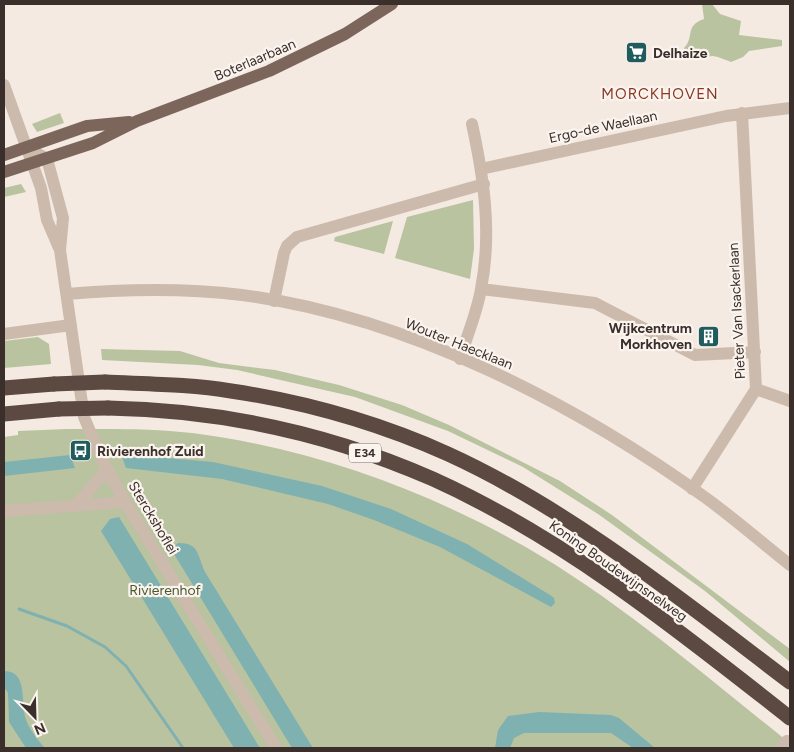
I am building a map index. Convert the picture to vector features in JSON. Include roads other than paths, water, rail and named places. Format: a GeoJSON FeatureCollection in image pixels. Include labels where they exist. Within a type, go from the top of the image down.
{"type":"FeatureCollection","features":[{"type":"Feature","properties":{"kind":"highway","name":"Koning Boudewijnsnelweg"},"geometry":{"type":"LineString","coordinates":[[4,388],[105,382],[182,385],[231,391],[286,402],[396,433],[449,455],[542,505],[613,552],[790,682]]}},
{"type":"Feature","properties":{"kind":"highway","name":"Koning Boudewijnsnelweg"},"geometry":{"type":"LineString","coordinates":[[4,414],[59,409],[108,408],[176,411],[254,423],[338,444],[432,479],[524,527],[598,573],[790,718]]}},
{"type":"Feature","properties":{"kind":"main road","name":"Boterlaarbaan"},"geometry":{"type":"LineString","coordinates":[[4,172],[93,143],[137,121],[269,71],[345,34],[392,4]]}},
{"type":"Feature","properties":{"kind":"main road","name":"Boterlaarbaan"},"geometry":{"type":"LineString","coordinates":[[4,156],[87,126],[137,121]]}},
{"type":"Feature","properties":{"kind":"street","name":"Sterckshoflei"},"geometry":{"type":"LineString","coordinates":[[4,85],[41,188],[47,220],[60,250]]}},
{"type":"Feature","properties":{"kind":"street","name":"Ergo-de Waellaan"},"geometry":{"type":"LineString","coordinates":[[482,169],[742,113],[790,108]]}},
{"type":"Feature","properties":{"kind":"street","name":"Pieter Van Isackerlaan"},"geometry":{"type":"LineString","coordinates":[[692,488],[756,389],[742,113]]}},
{"type":"Feature","properties":{"kind":"street"},"geometry":{"type":"LineString","coordinates":[[460,359],[481,289],[486,250],[484,184],[472,124]]}},
{"type":"Feature","properties":{"kind":"street"},"geometry":{"type":"LineString","coordinates":[[26,148],[47,158]]}},
{"type":"Feature","properties":{"kind":"street","name":"Sterckshoflei"},"geometry":{"type":"LineString","coordinates":[[47,158],[55,180],[63,218],[60,250],[84,417],[107,470],[125,502],[276,748]]}},
{"type":"Feature","properties":{"kind":"street"},"geometry":{"type":"LineString","coordinates":[[274,301],[284,253],[287,246],[297,237],[484,184]]}},
{"type":"Feature","properties":{"kind":"street"},"geometry":{"type":"LineString","coordinates":[[481,289],[595,304],[694,355],[755,352]]}},
{"type":"Feature","properties":{"kind":"street","name":"Wouter Haecklaan"},"geometry":{"type":"LineString","coordinates":[[66,294],[191,291],[242,295],[330,314],[372,326],[460,359],[553,401],[692,488],[790,565]]}},
{"type":"Feature","properties":{"kind":"street"},"geometry":{"type":"LineString","coordinates":[[4,334],[71,324]]}},
{"type":"Feature","properties":{"kind":"street"},"geometry":{"type":"LineString","coordinates":[[756,389],[790,401]]}},
{"type":"Feature","properties":{"kind":"street"},"geometry":{"type":"LineString","coordinates":[[78,504],[107,470]]}},
{"type":"Feature","properties":{"kind":"street"},"geometry":{"type":"LineString","coordinates":[[4,511],[125,502]]}},
{"type":"Feature","properties":{"kind":"water"},"geometry":{"type":"Polygon","coordinates":[[[121,454],[213,462],[322,486],[391,509],[467,544],[550,595],[554,598],[555,603],[551,607],[440,547],[374,520],[328,504],[222,479],[126,468],[121,454]]]}},
{"type":"Feature","properties":{"kind":"water"},"geometry":{"type":"Polygon","coordinates":[[[70,455],[75,468],[4,476],[4,462],[70,455]]]}},
{"type":"Feature","properties":{"kind":"water"},"geometry":{"type":"Polygon","coordinates":[[[119,517],[260,748],[234,748],[101,531],[110,519],[119,517]]]}},
{"type":"Feature","properties":{"kind":"water"},"geometry":{"type":"Polygon","coordinates":[[[178,543],[190,545],[197,551],[205,572],[313,748],[292,748],[171,549],[178,543]]]}},
{"type":"Feature","properties":{"kind":"water"},"geometry":{"type":"Polygon","coordinates":[[[4,671],[12,673],[21,683],[27,722],[45,748],[26,748],[9,722],[8,693],[4,687],[4,671]]]}},
{"type":"Feature","properties":{"kind":"water"},"geometry":{"type":"Polygon","coordinates":[[[539,712],[611,715],[619,718],[655,748],[633,748],[611,733],[524,733],[514,738],[510,748],[495,748],[498,730],[508,716],[539,712]]]}},
{"type":"Feature","properties":{"kind":"waterway"},"geometry":{"type":"LineString","coordinates":[[19,609],[67,626],[105,647],[126,666],[183,748]]}},
{"type":"Feature","properties":{"kind":"place","name":"Delhaize"},"geometry":{"type":"Point","coordinates":[637,53]}},
{"type":"Feature","properties":{"kind":"place","name":"Wijkcentrum Morkhoven"},"geometry":{"type":"Point","coordinates":[708,336]}},
{"type":"Feature","properties":{"kind":"place","name":"Rivierenhof Zuid"},"geometry":{"type":"Point","coordinates":[81,451]}},
{"type":"Feature","properties":{"kind":"district","name":"MORCKHOVEN"},"geometry":{"type":"Point","coordinates":[660,94]}},
{"type":"Feature","properties":{"kind":"park label","name":"Rivierenhof"},"geometry":{"type":"Point","coordinates":[165,590]}}]}
